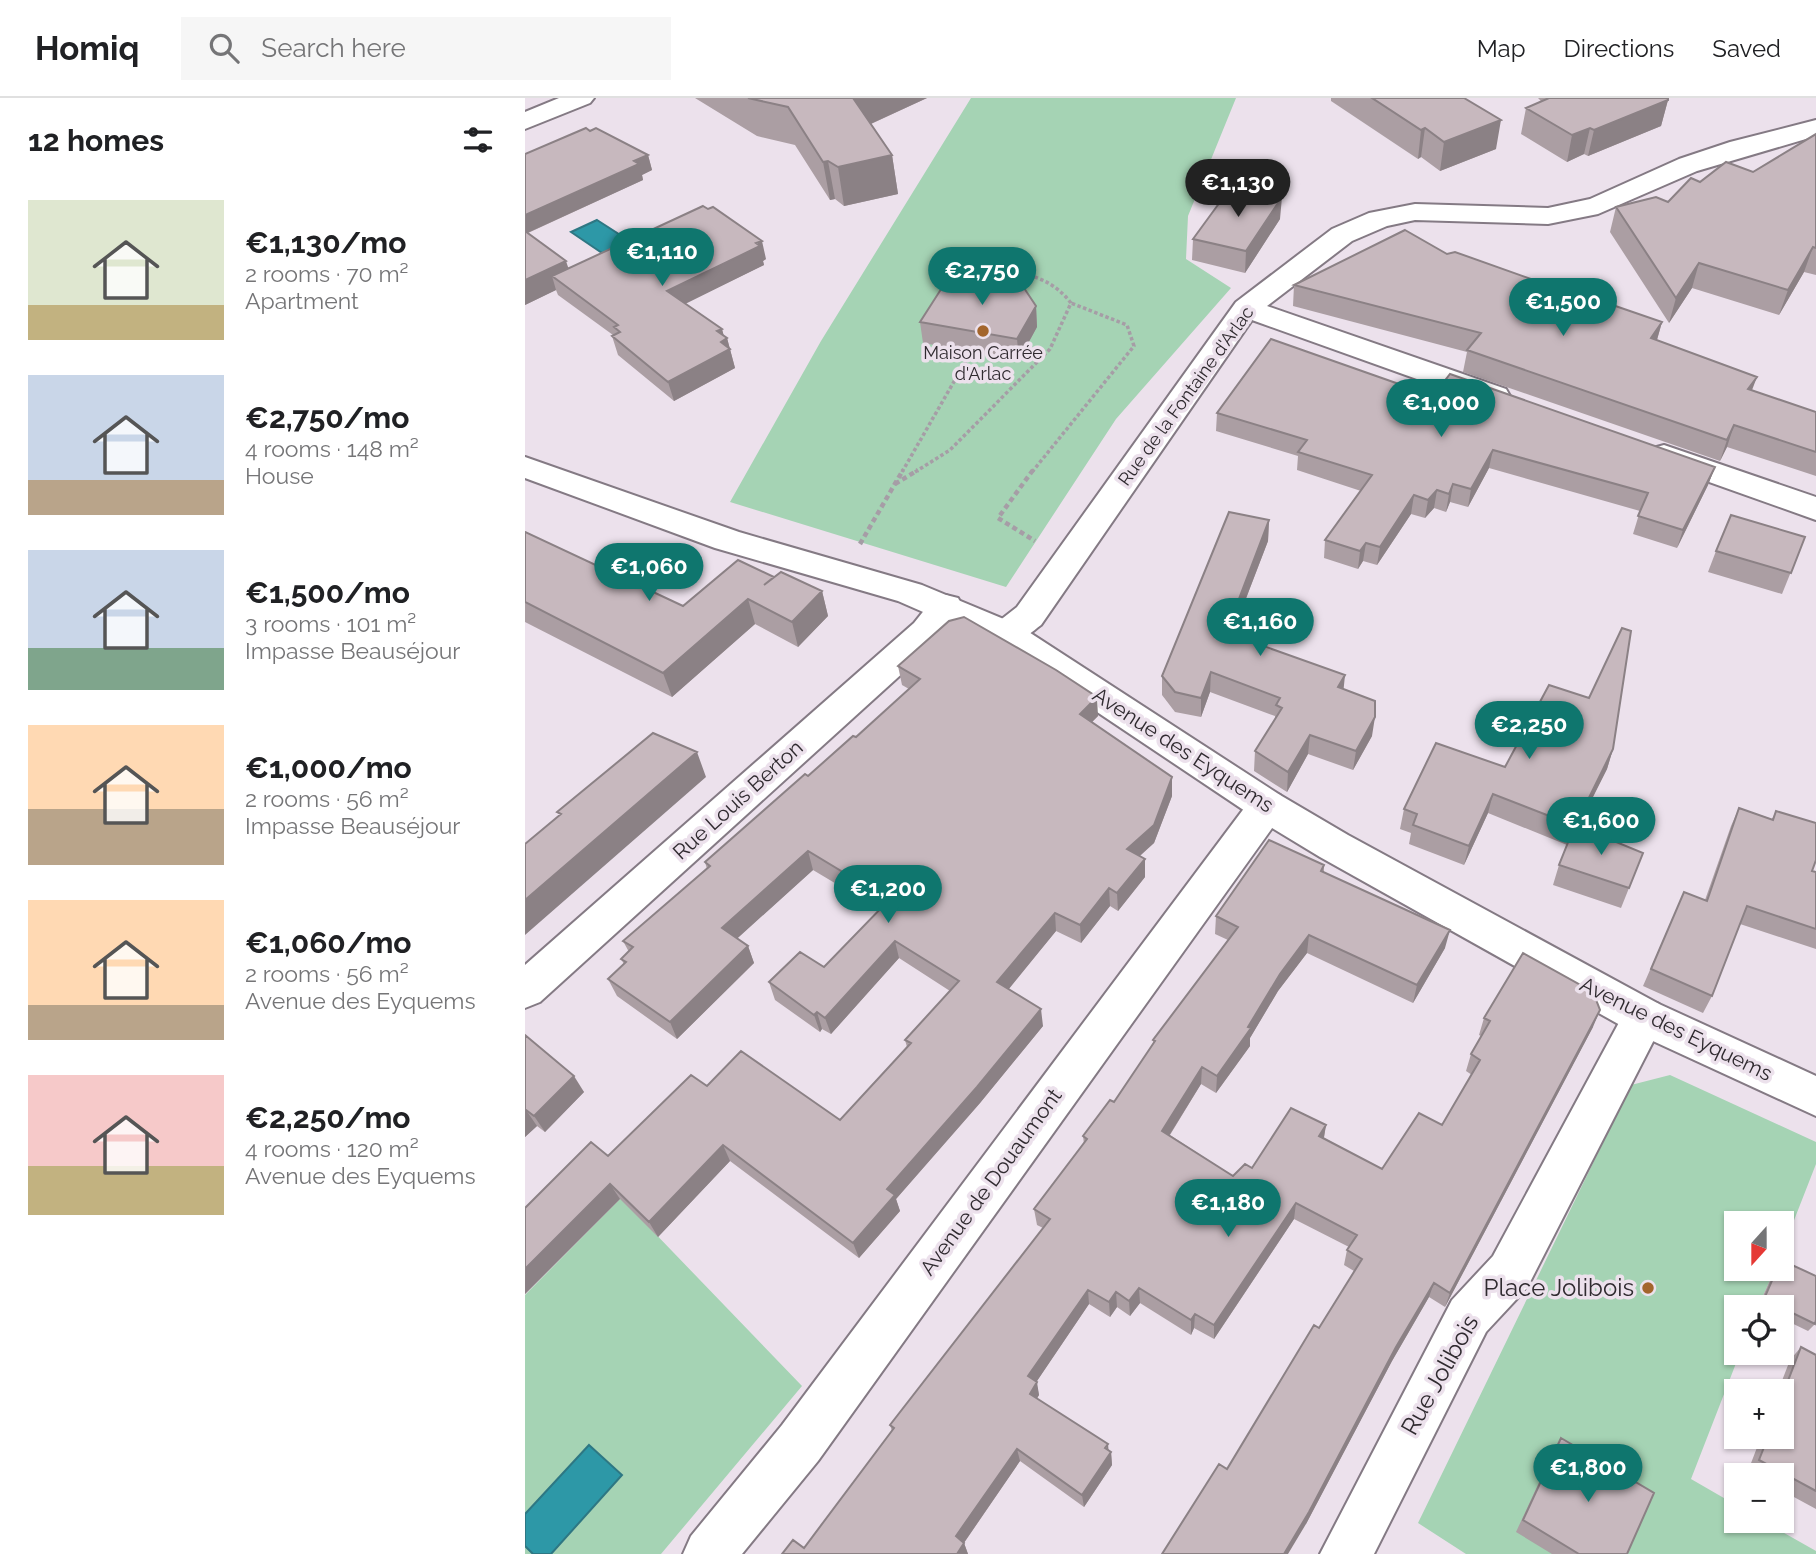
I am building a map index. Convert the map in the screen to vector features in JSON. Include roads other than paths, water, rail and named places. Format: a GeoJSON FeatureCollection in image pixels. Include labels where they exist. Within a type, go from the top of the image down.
{"type":"FeatureCollection","features":[{"type":"Feature","properties":{"kind":"street"},"geometry":{"type":"LineString","coordinates":[[525,121],[581,98]]}},
{"type":"Feature","properties":{"kind":"street","name":"Rue de la Fontaine d'Arlac"},"geometry":{"type":"LineString","coordinates":[[1006,634],[1029,616],[1247,308],[1342,235],[1379,219],[1415,212],[1548,216],[1598,206],[1688,165],[1739,148],[1816,128]]}},
{"type":"Feature","properties":{"kind":"street"},"geometry":{"type":"LineString","coordinates":[[1247,308],[1527,407]]}},
{"type":"Feature","properties":{"kind":"street"},"geometry":{"type":"LineString","coordinates":[[1632,444],[1816,509]]}},
{"type":"Feature","properties":{"kind":"street","name":"Avenue des Eyquems"},"geometry":{"type":"LineString","coordinates":[[525,467],[716,537],[946,607],[1006,634],[1267,806],[1510,945],[1644,1017],[1816,1097]]}},
{"type":"Feature","properties":{"kind":"street","name":"Rue Louis Berton"},"geometry":{"type":"LineString","coordinates":[[525,990],[926,632],[946,607]]}},
{"type":"Feature","properties":{"kind":"street","name":"Avenue de Douaumont"},"geometry":{"type":"LineString","coordinates":[[709,1554],[800,1443],[1267,806]]}},
{"type":"Feature","properties":{"kind":"street","name":"Rue Jolibois"},"geometry":{"type":"LineString","coordinates":[[1346,1554],[1469,1315],[1510,1272],[1644,1017]]}},
{"type":"Feature","properties":{"kind":"water"},"geometry":{"type":"Polygon","coordinates":[[[597,220],[631,242],[605,255],[571,232],[597,220]]]}},
{"type":"Feature","properties":{"kind":"water"},"geometry":{"type":"Polygon","coordinates":[[[589,1445],[622,1475],[551,1554],[533,1554],[525,1546],[525,1514],[589,1445]]]}},
{"type":"Feature","properties":{"kind":"place","name":"Maison Carrée d'Arlac"},"geometry":{"type":"Point","coordinates":[983,331]}},
{"type":"Feature","properties":{"kind":"place","name":"Place Jolibois"},"geometry":{"type":"Point","coordinates":[1648,1288]}}]}
